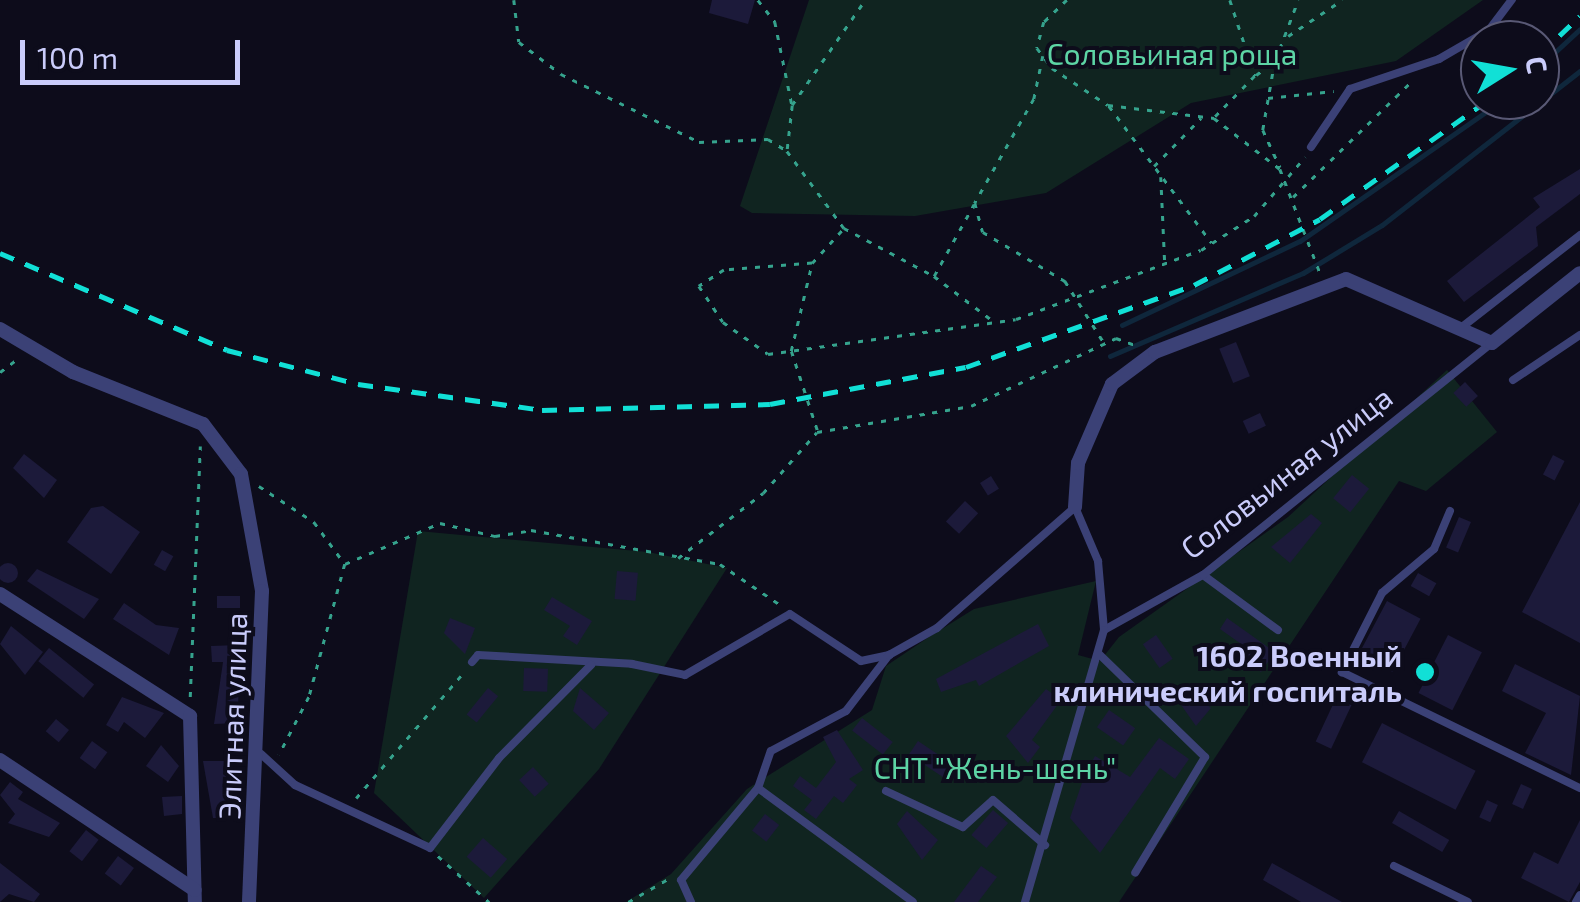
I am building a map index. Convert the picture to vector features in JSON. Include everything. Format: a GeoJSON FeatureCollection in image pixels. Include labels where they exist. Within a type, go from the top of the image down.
{"type":"FeatureCollection","features":[{"type":"Feature","properties":{"kind":"street","name":"Соловьиная улица"},"geometry":{"type":"LineString","coordinates":[[1492,344],[1580,273]]}},
{"type":"Feature","properties":{"kind":"street"},"geometry":{"type":"LineString","coordinates":[[1075,507],[1078,463],[1112,384],[1154,352],[1324,282],[1362,281],[1492,344]]}},
{"type":"Feature","properties":{"kind":"street"},"geometry":{"type":"LineString","coordinates":[[0,329],[203,424],[241,474]]}},
{"type":"Feature","properties":{"kind":"street","name":"Элитная улица"},"geometry":{"type":"LineString","coordinates":[[241,474],[256,530],[261,754],[249,902]]}},
{"type":"Feature","properties":{"kind":"street"},"geometry":{"type":"LineString","coordinates":[[0,594],[190,716],[195,896]]}},
{"type":"Feature","properties":{"kind":"street"},"geometry":{"type":"LineString","coordinates":[[0,760],[195,896]]}},
{"type":"Feature","properties":{"kind":"lane"},"geometry":{"type":"LineString","coordinates":[[1311,147],[1350,89],[1431,62],[1488,30],[1512,0]]}},
{"type":"Feature","properties":{"kind":"lane"},"geometry":{"type":"LineString","coordinates":[[1461,328],[1580,235]]}},
{"type":"Feature","properties":{"kind":"lane"},"geometry":{"type":"LineString","coordinates":[[1513,380],[1580,336]]}},
{"type":"Feature","properties":{"kind":"lane","name":"Соловьиная улица"},"geometry":{"type":"LineString","coordinates":[[1104,630],[1203,575],[1492,344]]}},
{"type":"Feature","properties":{"kind":"lane"},"geometry":{"type":"LineString","coordinates":[[472,662],[478,655],[685,675],[790,614],[861,661],[890,655],[937,628],[1075,507],[1098,561],[1104,630],[1045,845],[1025,902]]}},
{"type":"Feature","properties":{"kind":"lane"},"geometry":{"type":"LineString","coordinates":[[1450,511],[1434,549],[1382,594],[1342,672],[1580,788]]}},
{"type":"Feature","properties":{"kind":"lane"},"geometry":{"type":"LineString","coordinates":[[1203,575],[1278,630]]}},
{"type":"Feature","properties":{"kind":"lane"},"geometry":{"type":"LineString","coordinates":[[1099,654],[1205,758],[1135,873]]}},
{"type":"Feature","properties":{"kind":"lane"},"geometry":{"type":"LineString","coordinates":[[691,902],[681,880],[758,788],[770,751],[846,711],[890,655]]}},
{"type":"Feature","properties":{"kind":"lane"},"geometry":{"type":"LineString","coordinates":[[261,754],[295,785],[430,848],[500,758],[592,664]]}},
{"type":"Feature","properties":{"kind":"lane"},"geometry":{"type":"LineString","coordinates":[[758,788],[912,902]]}},
{"type":"Feature","properties":{"kind":"lane"},"geometry":{"type":"LineString","coordinates":[[886,791],[964,827],[993,800],[1045,845]]}},
{"type":"Feature","properties":{"kind":"lane"},"geometry":{"type":"LineString","coordinates":[[1394,866],[1468,902]]}},
{"type":"Feature","properties":{"kind":"lane"},"geometry":{"type":"LineString","coordinates":[[1576,902],[1580,895]]}},
{"type":"Feature","properties":{"kind":"path"},"geometry":{"type":"LineString","coordinates":[[514,0],[519,42],[577,83],[699,142],[768,139],[787,150],[844,228],[934,276],[994,322]]}},
{"type":"Feature","properties":{"kind":"path"},"geometry":{"type":"LineString","coordinates":[[758,0],[775,22],[792,105],[787,150]]}},
{"type":"Feature","properties":{"kind":"path"},"geometry":{"type":"LineString","coordinates":[[792,105],[865,0]]}},
{"type":"Feature","properties":{"kind":"path"},"geometry":{"type":"LineString","coordinates":[[934,276],[1034,99],[1043,56],[1044,22],[1066,0]]}},
{"type":"Feature","properties":{"kind":"path"},"geometry":{"type":"LineString","coordinates":[[1230,0],[1255,76]]}},
{"type":"Feature","properties":{"kind":"path"},"geometry":{"type":"LineString","coordinates":[[1298,0],[1274,61],[1263,130],[1324,282]]}},
{"type":"Feature","properties":{"kind":"path"},"geometry":{"type":"LineString","coordinates":[[1287,36],[1342,0]]}},
{"type":"Feature","properties":{"kind":"path"},"geometry":{"type":"LineString","coordinates":[[1043,56],[1108,105],[1212,243]]}},
{"type":"Feature","properties":{"kind":"path"},"geometry":{"type":"LineString","coordinates":[[1214,118],[1274,61]]}},
{"type":"Feature","properties":{"kind":"path"},"geometry":{"type":"LineString","coordinates":[[1293,197],[1431,62]]}},
{"type":"Feature","properties":{"kind":"path"},"geometry":{"type":"LineString","coordinates":[[1268,98],[1350,89]]}},
{"type":"Feature","properties":{"kind":"path"},"geometry":{"type":"LineString","coordinates":[[1108,105],[1214,118],[1280,168]]}},
{"type":"Feature","properties":{"kind":"path"},"geometry":{"type":"LineString","coordinates":[[1153,167],[1201,118]]}},
{"type":"Feature","properties":{"kind":"path"},"geometry":{"type":"LineString","coordinates":[[812,263],[724,270],[699,286],[748,345],[791,351],[994,322],[1165,266],[1212,243],[1286,182],[1311,147]]}},
{"type":"Feature","properties":{"kind":"path"},"geometry":{"type":"LineString","coordinates":[[1161,175],[1165,266]]}},
{"type":"Feature","properties":{"kind":"path"},"geometry":{"type":"LineString","coordinates":[[974,203],[993,242],[1038,262],[1076,296],[1104,343]]}},
{"type":"Feature","properties":{"kind":"path"},"geometry":{"type":"LineString","coordinates":[[817,432],[791,351],[812,263],[844,228]]}},
{"type":"Feature","properties":{"kind":"path"},"geometry":{"type":"LineString","coordinates":[[678,558],[763,493],[817,432],[971,406],[1116,338],[1154,352]]}},
{"type":"Feature","properties":{"kind":"path"},"geometry":{"type":"LineString","coordinates":[[0,372],[33,346]]}},
{"type":"Feature","properties":{"kind":"path"},"geometry":{"type":"LineString","coordinates":[[190,716],[203,424]]}},
{"type":"Feature","properties":{"kind":"path"},"geometry":{"type":"LineString","coordinates":[[241,474],[314,522],[345,564]]}},
{"type":"Feature","properties":{"kind":"path"},"geometry":{"type":"LineString","coordinates":[[345,564],[440,522],[720,564],[790,614]]}},
{"type":"Feature","properties":{"kind":"path"},"geometry":{"type":"LineString","coordinates":[[274,764],[309,697],[345,564]]}},
{"type":"Feature","properties":{"kind":"path"},"geometry":{"type":"LineString","coordinates":[[349,807],[472,662]]}},
{"type":"Feature","properties":{"kind":"path"},"geometry":{"type":"LineString","coordinates":[[430,848],[489,902]]}},
{"type":"Feature","properties":{"kind":"path"},"geometry":{"type":"LineString","coordinates":[[628,902],[654,880],[681,880]]}},
{"type":"Feature","properties":{"kind":"green space","name":"Соловьиная роща"},"geometry":{"type":"Polygon","coordinates":[[[809,0],[1483,0],[1396,61],[1191,103],[1046,193],[915,216],[752,213],[740,206],[809,0]]]}},
{"type":"Feature","properties":{"kind":"green space","name":"СНТ \"Жень-шень\""},"geometry":{"type":"Polygon","coordinates":[[[1447,370],[1497,432],[1426,491],[1399,481],[1119,902],[626,902],[671,874],[747,789],[872,710],[886,666],[929,637],[974,609],[1096,581],[1078,655],[1100,661],[1119,637],[1288,517],[1447,370]]]}},
{"type":"Feature","properties":{"kind":"green space"},"geometry":{"type":"Polygon","coordinates":[[[418,531],[648,552],[727,568],[599,769],[484,898],[374,793],[418,531]]]}},
{"type":"Feature","properties":{"kind":"building"},"geometry":{"type":"Polygon","coordinates":[[[712,0],[755,0],[748,24],[709,13],[712,0]]]}},
{"type":"Feature","properties":{"kind":"building"},"geometry":{"type":"Polygon","coordinates":[[[1580,169],[1580,194],[1536,227],[1538,246],[1464,302],[1447,281],[1540,207],[1533,198],[1580,169]]]}},
{"type":"Feature","properties":{"kind":"building"},"geometry":{"type":"Polygon","coordinates":[[[1236,342],[1250,376],[1233,383],[1219,349],[1236,342]]]}},
{"type":"Feature","properties":{"kind":"building"},"geometry":{"type":"Polygon","coordinates":[[[1465,382],[1478,396],[1466,407],[1453,393],[1465,382]]]}},
{"type":"Feature","properties":{"kind":"building"},"geometry":{"type":"Polygon","coordinates":[[[1260,413],[1266,426],[1249,434],[1243,421],[1260,413]]]}},
{"type":"Feature","properties":{"kind":"building"},"geometry":{"type":"Polygon","coordinates":[[[24,454],[57,480],[44,498],[13,468],[24,454]]]}},
{"type":"Feature","properties":{"kind":"building"},"geometry":{"type":"Polygon","coordinates":[[[1553,455],[1565,461],[1555,481],[1543,475],[1553,455]]]}},
{"type":"Feature","properties":{"kind":"building"},"geometry":{"type":"Polygon","coordinates":[[[1352,475],[1369,489],[1350,512],[1333,498],[1352,475]]]}},
{"type":"Feature","properties":{"kind":"building"},"geometry":{"type":"Polygon","coordinates":[[[991,476],[999,489],[988,496],[980,483],[991,476]]]}},
{"type":"Feature","properties":{"kind":"building"},"geometry":{"type":"Polygon","coordinates":[[[965,501],[978,513],[959,534],[946,521],[965,501]]]}},
{"type":"Feature","properties":{"kind":"building"},"geometry":{"type":"Polygon","coordinates":[[[1240,501],[1251,517],[1239,525],[1229,509],[1240,501]]]}},
{"type":"Feature","properties":{"kind":"building"},"geometry":{"type":"Polygon","coordinates":[[[1580,502],[1580,643],[1522,612],[1580,502]]]}},
{"type":"Feature","properties":{"kind":"building"},"geometry":{"type":"Polygon","coordinates":[[[103,506],[140,532],[111,574],[67,542],[91,508],[103,506]]]}},
{"type":"Feature","properties":{"kind":"building"},"geometry":{"type":"Polygon","coordinates":[[[1311,514],[1322,523],[1290,563],[1271,547],[1311,514]]]}},
{"type":"Feature","properties":{"kind":"building"},"geometry":{"type":"Polygon","coordinates":[[[1459,517],[1471,522],[1458,552],[1446,547],[1459,517]]]}},
{"type":"Feature","properties":{"kind":"building"},"geometry":{"type":"Polygon","coordinates":[[[162,550],[173,556],[165,571],[154,565],[162,550]]]}},
{"type":"Feature","properties":{"kind":"building"},"geometry":{"type":"Polygon","coordinates":[[[8,563],[18,573],[8,583],[-2,573],[8,563]]]}},
{"type":"Feature","properties":{"kind":"building"},"geometry":{"type":"Polygon","coordinates":[[[37,569],[99,599],[84,619],[27,581],[37,569]]]}},
{"type":"Feature","properties":{"kind":"building"},"geometry":{"type":"Polygon","coordinates":[[[617,571],[638,573],[635,601],[615,599],[617,571]]]}},
{"type":"Feature","properties":{"kind":"building"},"geometry":{"type":"Polygon","coordinates":[[[1418,573],[1436,583],[1429,596],[1411,586],[1418,573]]]}},
{"type":"Feature","properties":{"kind":"building"},"geometry":{"type":"Polygon","coordinates":[[[217,596],[240,596],[240,608],[217,608],[217,596]]]}},
{"type":"Feature","properties":{"kind":"building"},"geometry":{"type":"Polygon","coordinates":[[[552,597],[592,621],[577,645],[563,636],[570,626],[544,610],[552,597]]]}},
{"type":"Feature","properties":{"kind":"building"},"geometry":{"type":"Polygon","coordinates":[[[1387,601],[1421,619],[1392,672],[1359,654],[1387,601]]]}},
{"type":"Feature","properties":{"kind":"building"},"geometry":{"type":"Polygon","coordinates":[[[124,603],[156,625],[179,628],[169,655],[113,619],[124,603]]]}},
{"type":"Feature","properties":{"kind":"building"},"geometry":{"type":"Polygon","coordinates":[[[450,618],[475,628],[465,654],[444,633],[450,618]]]}},
{"type":"Feature","properties":{"kind":"building"},"geometry":{"type":"Polygon","coordinates":[[[1227,618],[1275,652],[1261,672],[1244,660],[1251,651],[1220,629],[1227,618]]]}},
{"type":"Feature","properties":{"kind":"building"},"geometry":{"type":"Polygon","coordinates":[[[1038,624],[1049,646],[979,686],[976,680],[941,692],[936,679],[1038,624]]]}},
{"type":"Feature","properties":{"kind":"building"},"geometry":{"type":"Polygon","coordinates":[[[11,626],[43,652],[25,675],[0,644],[11,626]]]}},
{"type":"Feature","properties":{"kind":"building"},"geometry":{"type":"Polygon","coordinates":[[[1156,635],[1173,659],[1160,668],[1143,644],[1156,635]]]}},
{"type":"Feature","properties":{"kind":"building"},"geometry":{"type":"Polygon","coordinates":[[[1448,635],[1482,652],[1452,710],[1418,693],[1448,635]]]}},
{"type":"Feature","properties":{"kind":"building"},"geometry":{"type":"Polygon","coordinates":[[[239,645],[238,723],[214,724],[223,662],[212,662],[211,646],[239,645]]]}},
{"type":"Feature","properties":{"kind":"building"},"geometry":{"type":"Polygon","coordinates":[[[49,648],[94,685],[83,698],[38,661],[49,648]]]}},
{"type":"Feature","properties":{"kind":"building"},"geometry":{"type":"Polygon","coordinates":[[[1515,664],[1580,696],[1571,775],[1525,753],[1546,713],[1502,691],[1515,664]]]}},
{"type":"Feature","properties":{"kind":"building"},"geometry":{"type":"Polygon","coordinates":[[[524,668],[548,669],[547,692],[523,691],[524,668]]]}},
{"type":"Feature","properties":{"kind":"building"},"geometry":{"type":"Polygon","coordinates":[[[488,688],[498,696],[477,723],[467,714],[488,688]]]}},
{"type":"Feature","properties":{"kind":"building"},"geometry":{"type":"Polygon","coordinates":[[[580,688],[609,713],[594,730],[573,711],[580,688]]]}},
{"type":"Feature","properties":{"kind":"building"},"geometry":{"type":"Polygon","coordinates":[[[1046,689],[1061,700],[1032,740],[1040,747],[1028,763],[1006,736],[1046,689]]]}},
{"type":"Feature","properties":{"kind":"building"},"geometry":{"type":"Polygon","coordinates":[[[1190,690],[1211,708],[1196,726],[1179,702],[1190,690]]]}},
{"type":"Feature","properties":{"kind":"building"},"geometry":{"type":"Polygon","coordinates":[[[122,697],[164,713],[145,738],[124,722],[118,732],[106,725],[122,697]]]}},
{"type":"Feature","properties":{"kind":"building"},"geometry":{"type":"Polygon","coordinates":[[[1336,698],[1351,705],[1331,749],[1316,742],[1336,698]]]}},
{"type":"Feature","properties":{"kind":"building"},"geometry":{"type":"Polygon","coordinates":[[[1109,710],[1135,728],[1123,746],[1097,727],[1109,710]]]}},
{"type":"Feature","properties":{"kind":"building"},"geometry":{"type":"Polygon","coordinates":[[[862,718],[893,742],[883,755],[852,731],[862,718]]]}},
{"type":"Feature","properties":{"kind":"building"},"geometry":{"type":"Polygon","coordinates":[[[56,719],[69,730],[59,742],[46,731],[56,719]]]}},
{"type":"Feature","properties":{"kind":"building"},"geometry":{"type":"Polygon","coordinates":[[[1382,723],[1476,771],[1456,810],[1362,762],[1382,723]]]}},
{"type":"Feature","properties":{"kind":"building"},"geometry":{"type":"Polygon","coordinates":[[[837,730],[863,770],[849,779],[857,785],[843,803],[834,796],[816,819],[804,810],[812,800],[793,786],[800,776],[816,788],[836,762],[823,737],[837,730]]]}},
{"type":"Feature","properties":{"kind":"building"},"geometry":{"type":"Polygon","coordinates":[[[1159,738],[1189,759],[1175,779],[1160,768],[1100,853],[1070,818],[1085,774],[1095,756],[1130,777],[1159,738]]]}},
{"type":"Feature","properties":{"kind":"building"},"geometry":{"type":"Polygon","coordinates":[[[92,741],[107,752],[95,769],[80,758],[92,741]]]}},
{"type":"Feature","properties":{"kind":"building"},"geometry":{"type":"Polygon","coordinates":[[[918,741],[959,769],[951,782],[909,754],[918,741]]]}},
{"type":"Feature","properties":{"kind":"building"},"geometry":{"type":"Polygon","coordinates":[[[161,745],[179,766],[168,782],[146,766],[161,745]]]}},
{"type":"Feature","properties":{"kind":"building"},"geometry":{"type":"Polygon","coordinates":[[[203,761],[232,761],[233,818],[213,818],[203,761]]]}},
{"type":"Feature","properties":{"kind":"building"},"geometry":{"type":"Polygon","coordinates":[[[533,767],[549,784],[535,797],[519,780],[533,767]]]}},
{"type":"Feature","properties":{"kind":"building"},"geometry":{"type":"Polygon","coordinates":[[[10,782],[23,792],[18,799],[60,823],[49,837],[8,823],[15,814],[0,795],[10,782]]]}},
{"type":"Feature","properties":{"kind":"building"},"geometry":{"type":"Polygon","coordinates":[[[1521,784],[1532,789],[1523,809],[1512,804],[1521,784]]]}},
{"type":"Feature","properties":{"kind":"building"},"geometry":{"type":"Polygon","coordinates":[[[182,796],[182,814],[164,816],[162,797],[182,796]]]}},
{"type":"Feature","properties":{"kind":"building"},"geometry":{"type":"Polygon","coordinates":[[[1487,800],[1498,805],[1490,822],[1479,817],[1487,800]]]}},
{"type":"Feature","properties":{"kind":"building"},"geometry":{"type":"Polygon","coordinates":[[[993,810],[1008,823],[986,848],[971,835],[993,810]]]}},
{"type":"Feature","properties":{"kind":"building"},"geometry":{"type":"Polygon","coordinates":[[[907,811],[938,840],[922,860],[897,824],[907,811]]]}},
{"type":"Feature","properties":{"kind":"building"},"geometry":{"type":"Polygon","coordinates":[[[1399,811],[1449,840],[1442,852],[1392,823],[1399,811]]]}},
{"type":"Feature","properties":{"kind":"building"},"geometry":{"type":"Polygon","coordinates":[[[765,814],[779,825],[766,842],[752,831],[765,814]]]}},
{"type":"Feature","properties":{"kind":"building"},"geometry":{"type":"Polygon","coordinates":[[[1580,820],[1580,882],[1569,902],[1521,878],[1534,852],[1558,864],[1580,820]]]}},
{"type":"Feature","properties":{"kind":"building"},"geometry":{"type":"Polygon","coordinates":[[[86,830],[99,840],[82,861],[69,851],[86,830]]]}},
{"type":"Feature","properties":{"kind":"building"},"geometry":{"type":"Polygon","coordinates":[[[483,838],[507,859],[491,878],[467,857],[483,838]]]}},
{"type":"Feature","properties":{"kind":"building"},"geometry":{"type":"Polygon","coordinates":[[[118,856],[134,868],[121,886],[105,874],[118,856]]]}},
{"type":"Feature","properties":{"kind":"building"},"geometry":{"type":"Polygon","coordinates":[[[0,863],[40,894],[34,902],[9,894],[0,902],[0,863]]]}},
{"type":"Feature","properties":{"kind":"building"},"geometry":{"type":"Polygon","coordinates":[[[1272,863],[1342,902],[1301,902],[1263,880],[1272,863]]]}},
{"type":"Feature","properties":{"kind":"building"},"geometry":{"type":"Polygon","coordinates":[[[981,866],[997,877],[978,902],[954,902],[981,866]]]}},
{"type":"Feature","properties":{"kind":"waterway"},"geometry":{"type":"LineString","coordinates":[[1560,48],[1580,29]]}},
{"type":"Feature","properties":{"kind":"waterway"},"geometry":{"type":"LineString","coordinates":[[1110,356],[1303,273],[1382,225],[1580,71]]}},
{"type":"Feature","properties":{"kind":"waterway"},"geometry":{"type":"LineString","coordinates":[[1122,325],[1300,241],[1474,120]]}},
{"type":"Feature","properties":{"kind":"railway"},"geometry":{"type":"LineString","coordinates":[[1560,35],[1580,16]]}},
{"type":"Feature","properties":{"kind":"railway"},"geometry":{"type":"LineString","coordinates":[[0,253],[227,350],[358,384],[542,410],[770,404],[966,367],[1194,285],[1320,219],[1460,120]]}},
{"type":"Feature","properties":{"kind":"place","name":"1602 Военный клинический госпиталь"},"geometry":{"type":"Point","coordinates":[1425,672]}}]}
